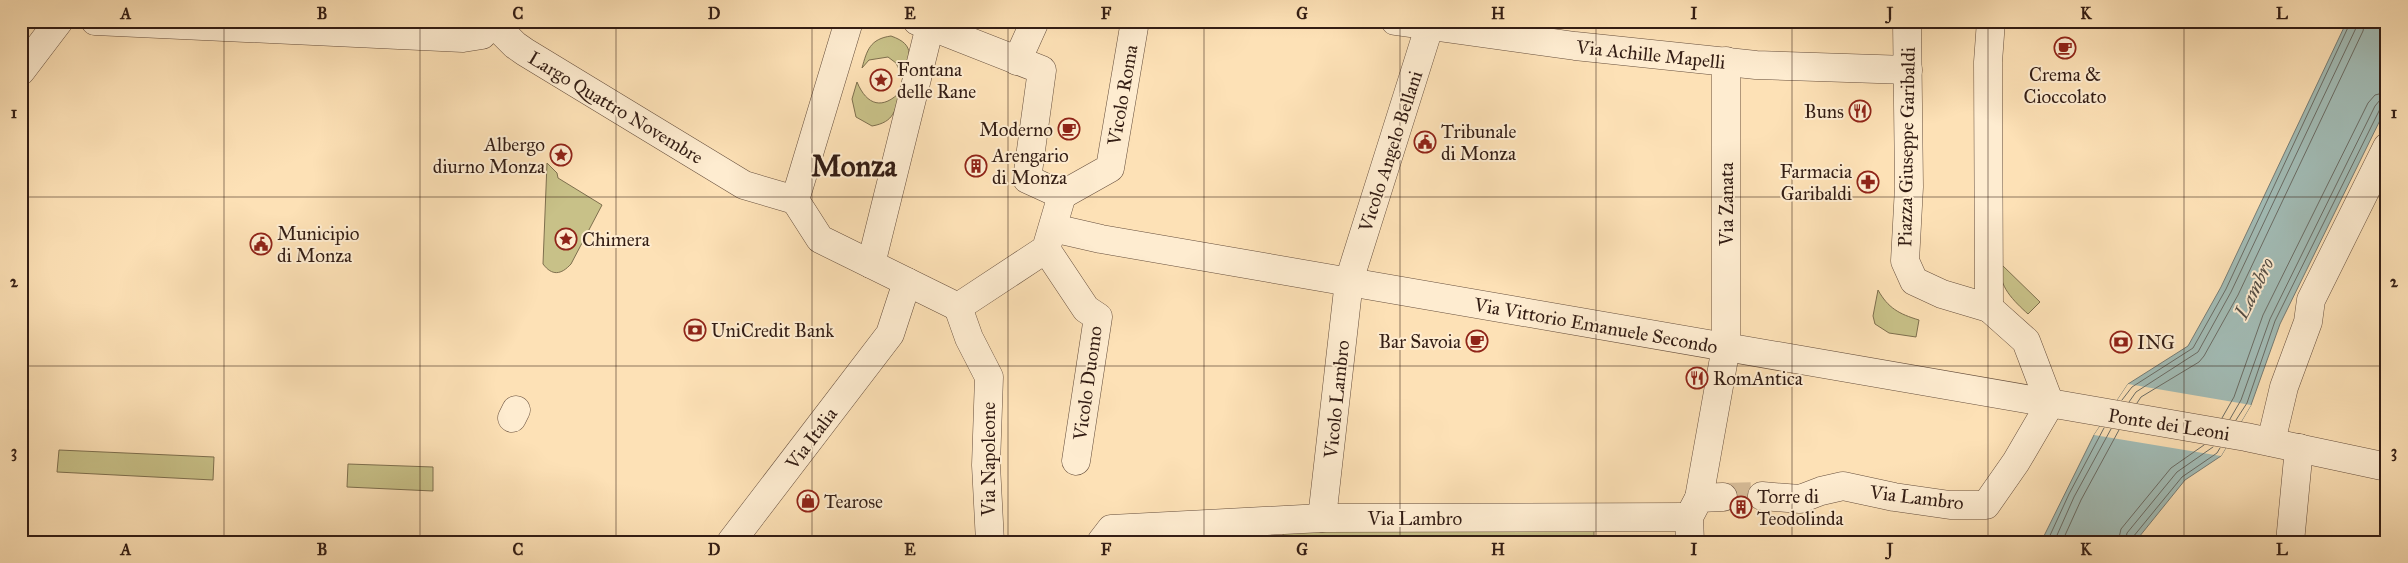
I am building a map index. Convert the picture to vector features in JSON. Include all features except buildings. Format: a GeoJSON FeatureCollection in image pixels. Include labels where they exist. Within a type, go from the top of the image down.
{"type":"FeatureCollection","features":[{"type":"Feature","properties":{"kind":"street"},"geometry":{"type":"LineString","coordinates":[[21,71],[59,21]]}},
{"type":"Feature","properties":{"kind":"street"},"geometry":{"type":"LineString","coordinates":[[95,21],[463,38],[482,35],[493,22]]}},
{"type":"Feature","properties":{"kind":"street"},"geometry":{"type":"LineString","coordinates":[[849,21],[795,200],[820,240],[958,307],[1050,238],[1062,195],[1027,179],[1042,70],[924,24],[871,264]]}},
{"type":"Feature","properties":{"kind":"street"},"geometry":{"type":"LineString","coordinates":[[1017,61],[1035,21]]}},
{"type":"Feature","properties":{"kind":"street","name":"Vicolo Roma"},"geometry":{"type":"LineString","coordinates":[[1062,195],[1110,168],[1135,21]]}},
{"type":"Feature","properties":{"kind":"street","name":"Via Achille Mapelli"},"geometry":{"type":"LineString","coordinates":[[1396,21],[1430,24],[1574,46],[1756,64],[1908,70]]}},
{"type":"Feature","properties":{"kind":"street","name":"Piazza Giuseppe Garibaldi"},"geometry":{"type":"LineString","coordinates":[[1907,21],[1909,187],[1905,260],[1914,281],[1942,294],[1989,308],[2026,341],[2050,404]]}},
{"type":"Feature","properties":{"kind":"street"},"geometry":{"type":"LineString","coordinates":[[1989,308],[1988,62],[1991,21]]}},
{"type":"Feature","properties":{"kind":"street","name":"Largo Quattro Novembre"},"geometry":{"type":"LineString","coordinates":[[493,22],[515,46],[744,185],[795,200]]}},
{"type":"Feature","properties":{"kind":"street","name":"Vicolo Angelo Bellani"},"geometry":{"type":"LineString","coordinates":[[1349,281],[1430,24]]}},
{"type":"Feature","properties":{"kind":"street","name":"Via Zanata"},"geometry":{"type":"LineString","coordinates":[[1700,513],[1726,347],[1726,61]]}},
{"type":"Feature","properties":{"kind":"street"},"geometry":{"type":"LineString","coordinates":[[2387,147],[2311,300],[2308,322],[2284,387],[2259,439],[2387,468]]}},
{"type":"Feature","properties":{"kind":"street","name":"Via Vittorio Emanuele Secondo"},"geometry":{"type":"LineString","coordinates":[[1050,238],[1101,240],[1349,281],[2091,411]]}},
{"type":"Feature","properties":{"kind":"street","name":"Vicolo Duomo"},"geometry":{"type":"LineString","coordinates":[[1050,238],[1086,309],[1098,317],[1076,461]]}},
{"type":"Feature","properties":{"kind":"street","name":"Vicolo Lambro"},"geometry":{"type":"LineString","coordinates":[[1322,518],[1349,281]]}},
{"type":"Feature","properties":{"kind":"street","name":"Via Italia"},"geometry":{"type":"LineString","coordinates":[[731,542],[890,334],[907,282]]}},
{"type":"Feature","properties":{"kind":"street","name":"Via Napoleone"},"geometry":{"type":"LineString","coordinates":[[958,307],[969,338],[988,377],[986,465],[990,542]]}},
{"type":"Feature","properties":{"kind":"street","name":"Via Lambro"},"geometry":{"type":"LineString","coordinates":[[1762,496],[1800,499],[1821,491],[1843,486],[1894,497],[1950,505],[1986,504],[2016,462],[2050,404]]}},
{"type":"Feature","properties":{"kind":"street","name":"Ponte dei Leoni"},"geometry":{"type":"LineString","coordinates":[[2091,411],[2259,439]]}},
{"type":"Feature","properties":{"kind":"street"},"geometry":{"type":"LineString","coordinates":[[2290,542],[2299,448]]}},
{"type":"Feature","properties":{"kind":"street","name":"Via Lambro"},"geometry":{"type":"LineString","coordinates":[[1101,542],[1111,529],[1322,518],[1700,513]]}},
{"type":"Feature","properties":{"kind":"shaded area"},"geometry":{"type":"Polygon","coordinates":[[[891,36],[905,44],[908,48],[909,59],[904,80],[896,63],[888,57],[869,60],[862,68],[870,46],[884,37],[891,36]]]}},
{"type":"Feature","properties":{"kind":"shaded area"},"geometry":{"type":"Polygon","coordinates":[[[857,82],[866,96],[876,103],[888,101],[901,91],[890,118],[885,122],[872,126],[856,117],[852,99],[857,82]]]}},
{"type":"Feature","properties":{"kind":"shaded area"},"geometry":{"type":"Polygon","coordinates":[[[547,163],[557,173],[558,178],[602,205],[571,264],[557,273],[550,271],[543,264],[547,163]]]}},
{"type":"Feature","properties":{"kind":"shaded area"},"geometry":{"type":"Polygon","coordinates":[[[2002,265],[2040,302],[2028,314],[2012,298],[2004,286],[2001,272],[2002,265]]]}},
{"type":"Feature","properties":{"kind":"shaded area"},"geometry":{"type":"Polygon","coordinates":[[[1878,290],[1895,310],[1919,320],[1916,337],[1889,333],[1875,324],[1873,316],[1878,290]]]}},
{"type":"Feature","properties":{"kind":"shaded area"},"geometry":{"type":"Polygon","coordinates":[[[59,450],[214,457],[213,480],[57,472],[59,450]]]}},
{"type":"Feature","properties":{"kind":"shaded area"},"geometry":{"type":"Polygon","coordinates":[[[348,464],[433,467],[433,491],[347,487],[348,464]]]}},
{"type":"Feature","properties":{"kind":"shaded area"},"geometry":{"type":"Polygon","coordinates":[[[1594,523],[1594,542],[1284,542],[1282,526],[1594,523]]]}},
{"type":"Feature","properties":{"kind":"water","name":"Lambro"},"geometry":{"type":"Polygon","coordinates":[[[2347,21],[2387,21],[2387,106],[2280,324],[2251,405],[2221,456],[2185,480],[2135,542],[2041,542],[2094,435],[2128,384],[2188,346],[2221,287],[2347,21]]]}},
{"type":"Feature","properties":{"kind":"pier"},"geometry":{"type":"Polygon","coordinates":[[[2128,384],[2251,405],[2221,456],[2094,435],[2128,384]]]}},
{"type":"Feature","properties":{"kind":"tunnel"},"geometry":{"type":"LineString","coordinates":[[1723,497],[1762,496]]}},
{"type":"Feature","properties":{"kind":"place","name":"Crema & Cioccolato"},"geometry":{"type":"Point","coordinates":[2065,48]}},
{"type":"Feature","properties":{"kind":"place","name":"Fontana delle Rane"},"geometry":{"type":"Point","coordinates":[881,80]}},
{"type":"Feature","properties":{"kind":"place","name":"Buns"},"geometry":{"type":"Point","coordinates":[1860,111]}},
{"type":"Feature","properties":{"kind":"place","name":"Moderno"},"geometry":{"type":"Point","coordinates":[1069,129]}},
{"type":"Feature","properties":{"kind":"place","name":"Tribunale di Monza"},"geometry":{"type":"Point","coordinates":[1425,142]}},
{"type":"Feature","properties":{"kind":"place","name":"Albergo diurno Monza"},"geometry":{"type":"Point","coordinates":[561,155]}},
{"type":"Feature","properties":{"kind":"place","name":"Arengario di Monza"},"geometry":{"type":"Point","coordinates":[976,166]}},
{"type":"Feature","properties":{"kind":"place","name":"Farmacia Garibaldi"},"geometry":{"type":"Point","coordinates":[1868,182]}},
{"type":"Feature","properties":{"kind":"place","name":"Chimera"},"geometry":{"type":"Point","coordinates":[566,239]}},
{"type":"Feature","properties":{"kind":"place","name":"Municipio di Monza"},"geometry":{"type":"Point","coordinates":[261,244]}},
{"type":"Feature","properties":{"kind":"place","name":"UniCredit Bank"},"geometry":{"type":"Point","coordinates":[695,330]}},
{"type":"Feature","properties":{"kind":"place","name":"Bar Savoia"},"geometry":{"type":"Point","coordinates":[1477,341]}},
{"type":"Feature","properties":{"kind":"place","name":"ING"},"geometry":{"type":"Point","coordinates":[2121,342]}},
{"type":"Feature","properties":{"kind":"place","name":"RomAntica"},"geometry":{"type":"Point","coordinates":[1697,378]}},
{"type":"Feature","properties":{"kind":"place","name":"Tearose"},"geometry":{"type":"Point","coordinates":[808,501]}},
{"type":"Feature","properties":{"kind":"place","name":"Torre di Teodolinda"},"geometry":{"type":"Point","coordinates":[1741,507]}},
{"type":"Feature","properties":{"kind":"district","name":"Monza"},"geometry":{"type":"Point","coordinates":[854,166]}}]}
